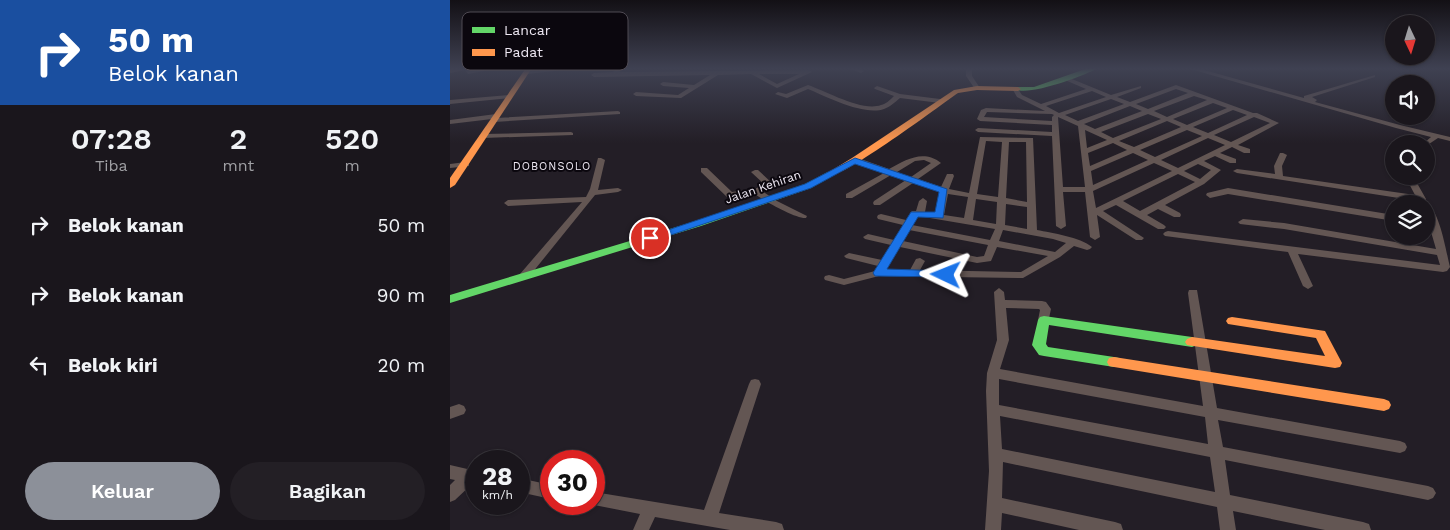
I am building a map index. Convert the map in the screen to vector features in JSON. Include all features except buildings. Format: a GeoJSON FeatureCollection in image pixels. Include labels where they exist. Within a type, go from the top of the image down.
{"type":"FeatureCollection","features":[{"type":"Feature","properties":{"kind":"street"},"geometry":{"type":"LineString","coordinates":[[450,185],[466,164],[512,93]]}},
{"type":"Feature","properties":{"kind":"street"},"geometry":{"type":"LineString","coordinates":[[636,94],[677,98],[686,93]]}},
{"type":"Feature","properties":{"kind":"street"},"geometry":{"type":"LineString","coordinates":[[778,94],[787,96],[795,93]]}},
{"type":"Feature","properties":{"kind":"street"},"geometry":{"type":"LineString","coordinates":[[822,93],[872,109],[882,108],[899,96]]}},
{"type":"Feature","properties":{"kind":"street"},"geometry":{"type":"LineString","coordinates":[[890,93],[899,96],[940,101]]}},
{"type":"Feature","properties":{"kind":"street","name":"Jalan Kehiran"},"geometry":{"type":"LineString","coordinates":[[450,299],[768,200],[817,182],[855,160],[953,93]]}},
{"type":"Feature","properties":{"kind":"street"},"geometry":{"type":"LineString","coordinates":[[1017,93],[1019,96],[1056,116],[1095,132],[1201,182]]}},
{"type":"Feature","properties":{"kind":"street"},"geometry":{"type":"LineString","coordinates":[[1040,106],[1081,93]]}},
{"type":"Feature","properties":{"kind":"street"},"geometry":{"type":"LineString","coordinates":[[1101,93],[1247,151]]}},
{"type":"Feature","properties":{"kind":"street"},"geometry":{"type":"LineString","coordinates":[[1056,116],[986,110],[982,111],[980,118],[1056,116],[1123,93]]}},
{"type":"Feature","properties":{"kind":"street"},"geometry":{"type":"LineString","coordinates":[[1079,125],[1159,93]]}},
{"type":"Feature","properties":{"kind":"street"},"geometry":{"type":"LineString","coordinates":[[1094,212],[1276,123],[1195,93],[1095,132]]}},
{"type":"Feature","properties":{"kind":"street"},"geometry":{"type":"LineString","coordinates":[[1276,93],[1449,139]]}},
{"type":"Feature","properties":{"kind":"street"},"geometry":{"type":"LineString","coordinates":[[1320,93],[1306,97],[1326,104],[1322,106]]}},
{"type":"Feature","properties":{"kind":"street"},"geometry":{"type":"LineString","coordinates":[[450,102],[509,97]]}},
{"type":"Feature","properties":{"kind":"street"},"geometry":{"type":"LineString","coordinates":[[1085,154],[1214,100]]}},
{"type":"Feature","properties":{"kind":"street"},"geometry":{"type":"LineString","coordinates":[[1087,172],[1101,164],[1234,107]]}},
{"type":"Feature","properties":{"kind":"street"},"geometry":{"type":"LineString","coordinates":[[450,122],[495,118],[547,119],[565,114],[618,113]]}},
{"type":"Feature","properties":{"kind":"street"},"geometry":{"type":"LineString","coordinates":[[1059,189],[1089,190],[1255,114]]}},
{"type":"Feature","properties":{"kind":"street"},"geometry":{"type":"LineString","coordinates":[[1056,116],[1061,226]]}},
{"type":"Feature","properties":{"kind":"street"},"geometry":{"type":"LineString","coordinates":[[1079,125],[1094,212],[1095,237]]}},
{"type":"Feature","properties":{"kind":"street"},"geometry":{"type":"LineString","coordinates":[[978,130],[1056,134]]}},
{"type":"Feature","properties":{"kind":"street"},"geometry":{"type":"LineString","coordinates":[[483,136],[571,134]]}},
{"type":"Feature","properties":{"kind":"street"},"geometry":{"type":"LineString","coordinates":[[968,222],[983,139],[1030,140],[1032,142],[1032,233]]}},
{"type":"Feature","properties":{"kind":"street"},"geometry":{"type":"LineString","coordinates":[[868,237],[985,261],[988,259],[1000,228],[1006,139]]}},
{"type":"Feature","properties":{"kind":"street"},"geometry":{"type":"LineString","coordinates":[[1214,153],[1233,161]]}},
{"type":"Feature","properties":{"kind":"street"},"geometry":{"type":"LineString","coordinates":[[1085,154],[1101,164]]}},
{"type":"Feature","properties":{"kind":"street"},"geometry":{"type":"LineString","coordinates":[[1279,177],[1278,166],[1283,155]]}},
{"type":"Feature","properties":{"kind":"street"},"geometry":{"type":"LineString","coordinates":[[849,196],[915,158],[931,159],[937,163],[877,203]]}},
{"type":"Feature","properties":{"kind":"street"},"geometry":{"type":"LineString","coordinates":[[524,276],[591,196],[601,160]]}},
{"type":"Feature","properties":{"kind":"street"},"geometry":{"type":"LineString","coordinates":[[855,160],[944,191],[1031,205]]}},
{"type":"Feature","properties":{"kind":"street"},"geometry":{"type":"LineString","coordinates":[[1140,215],[1201,182],[1217,170],[1198,161]]}},
{"type":"Feature","properties":{"kind":"street"},"geometry":{"type":"LineString","coordinates":[[450,166],[466,164]]}},
{"type":"Feature","properties":{"kind":"street"},"geometry":{"type":"LineString","coordinates":[[704,170],[730,195],[757,191],[768,184],[755,172]]}},
{"type":"Feature","properties":{"kind":"street"},"geometry":{"type":"LineString","coordinates":[[1237,171],[1385,196]]}},
{"type":"Feature","properties":{"kind":"street"},"geometry":{"type":"LineString","coordinates":[[1087,172],[1105,183]]}},
{"type":"Feature","properties":{"kind":"street"},"geometry":{"type":"LineString","coordinates":[[939,216],[944,191],[950,176]]}},
{"type":"Feature","properties":{"kind":"street"},"geometry":{"type":"LineString","coordinates":[[508,203],[591,196],[618,190]]}},
{"type":"Feature","properties":{"kind":"street"},"geometry":{"type":"LineString","coordinates":[[757,191],[768,200],[803,216]]}},
{"type":"Feature","properties":{"kind":"street"},"geometry":{"type":"LineString","coordinates":[[1210,195],[1228,191],[1385,217]]}},
{"type":"Feature","properties":{"kind":"street"},"geometry":{"type":"LineString","coordinates":[[920,213],[923,201]]}},
{"type":"Feature","properties":{"kind":"street"},"geometry":{"type":"LineString","coordinates":[[1116,201],[1164,230],[1437,269],[1445,267],[1435,236]]}},
{"type":"Feature","properties":{"kind":"street"},"geometry":{"type":"LineString","coordinates":[[1158,205],[1177,215]]}},
{"type":"Feature","properties":{"kind":"street"},"geometry":{"type":"LineString","coordinates":[[1094,212],[1139,238]]}},
{"type":"Feature","properties":{"kind":"street"},"geometry":{"type":"LineString","coordinates":[[879,273],[914,214],[920,213],[1032,233],[1087,247]]}},
{"type":"Feature","properties":{"kind":"street"},"geometry":{"type":"LineString","coordinates":[[880,217],[907,225],[1057,256]]}},
{"type":"Feature","properties":{"kind":"street"},"geometry":{"type":"LineString","coordinates":[[1244,222],[1284,226],[1441,253]]}},
{"type":"Feature","properties":{"kind":"street"},"geometry":{"type":"LineString","coordinates":[[829,278],[844,282],[879,273],[1018,276],[1028,273],[1057,256],[1073,242]]}},
{"type":"Feature","properties":{"kind":"street"},"geometry":{"type":"LineString","coordinates":[[1291,249],[1308,286]]}},
{"type":"Feature","properties":{"kind":"street"},"geometry":{"type":"LineString","coordinates":[[849,256],[885,264]]}},
{"type":"Feature","properties":{"kind":"street"},"geometry":{"type":"LineString","coordinates":[[912,274],[920,261]]}},
{"type":"Feature","properties":{"kind":"street"},"geometry":{"type":"LineString","coordinates":[[1193,293],[1218,452],[1228,530]]}},
{"type":"Feature","properties":{"kind":"street"},"geometry":{"type":"LineString","coordinates":[[993,530],[996,504],[996,454],[993,373],[1003,340],[1000,298],[1042,305],[1046,309],[1039,345],[1044,351],[1206,375],[1384,406]]}},
{"type":"Feature","properties":{"kind":"street"},"geometry":{"type":"LineString","coordinates":[[1044,320],[1335,363],[1320,334],[1232,321]]}},
{"type":"Feature","properties":{"kind":"street"},"geometry":{"type":"LineString","coordinates":[[993,373],[1400,447]]}},
{"type":"Feature","properties":{"kind":"street"},"geometry":{"type":"LineString","coordinates":[[709,519],[755,384]]}},
{"type":"Feature","properties":{"kind":"street"},"geometry":{"type":"LineString","coordinates":[[993,409],[1428,493]]}},
{"type":"Feature","properties":{"kind":"street"},"geometry":{"type":"LineString","coordinates":[[996,454],[1363,530]]}},
{"type":"Feature","properties":{"kind":"street"},"geometry":{"type":"LineString","coordinates":[[450,472],[465,475]]}},
{"type":"Feature","properties":{"kind":"street"},"geometry":{"type":"LineString","coordinates":[[450,495],[465,483]]}},
{"type":"Feature","properties":{"kind":"street"},"geometry":{"type":"LineString","coordinates":[[605,501],[776,530]]}},
{"type":"Feature","properties":{"kind":"street"},"geometry":{"type":"LineString","coordinates":[[996,504],[1115,530]]}},
{"type":"Feature","properties":{"kind":"street"},"geometry":{"type":"LineString","coordinates":[[641,530],[660,510]]}},
{"type":"Feature","properties":{"kind":"traffic: fast"},"geometry":{"type":"LineString","coordinates":[[450,299],[697,224],[808,186],[828,175]]}},
{"type":"Feature","properties":{"kind":"traffic: fast"},"geometry":{"type":"LineString","coordinates":[[1114,362],[1044,351],[1039,345],[1044,320],[1192,342]]}},
{"type":"Feature","properties":{"kind":"traffic: slow"},"geometry":{"type":"LineString","coordinates":[[450,185],[512,93]]}},
{"type":"Feature","properties":{"kind":"traffic: slow"},"geometry":{"type":"LineString","coordinates":[[828,175],[855,160],[953,93]]}},
{"type":"Feature","properties":{"kind":"traffic: slow"},"geometry":{"type":"LineString","coordinates":[[1192,342],[1335,363],[1320,334],[1232,321]]}},
{"type":"Feature","properties":{"kind":"traffic: slow"},"geometry":{"type":"LineString","coordinates":[[1114,362],[1384,405]]}},
{"type":"Feature","properties":{"kind":"district","name":"DOBONSOLO"},"geometry":{"type":"Point","coordinates":[552,166]}},
{"type":"Feature","properties":{"kind":"route"},"geometry":{"type":"LineString","coordinates":[[650,238],[796,191],[825,179],[855,160],[944,191],[939,216],[914,214],[879,273],[946,275]]}}]}
